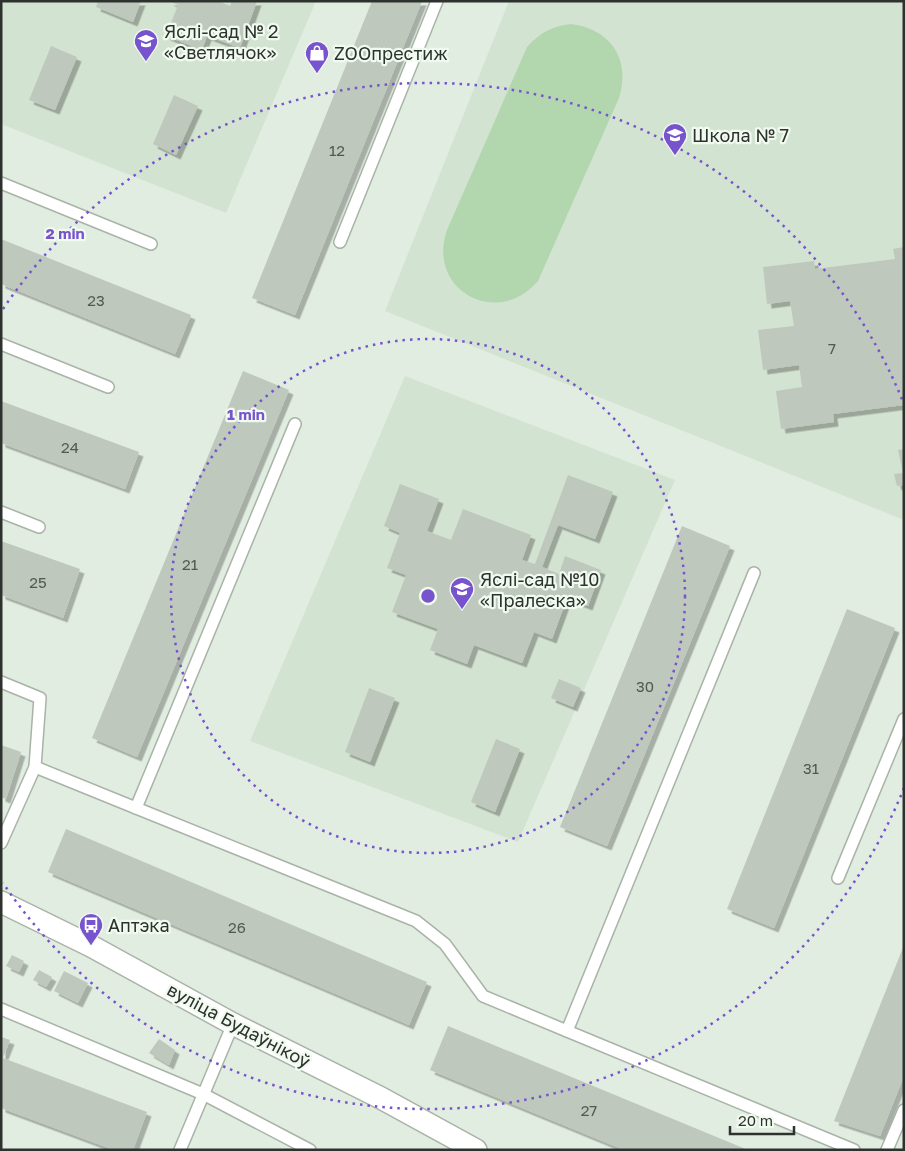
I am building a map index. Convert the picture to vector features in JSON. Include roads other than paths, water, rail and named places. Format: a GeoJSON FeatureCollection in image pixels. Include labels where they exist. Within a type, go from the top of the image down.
{"type":"FeatureCollection","features":[{"type":"Feature","properties":{"kind":"street","name":"вуліца Будаўнікоў"},"geometry":{"type":"LineString","coordinates":[[1,902],[92,946],[233,1024],[381,1098],[476,1150]]}},
{"type":"Feature","properties":{"kind":"lane"},"geometry":{"type":"LineString","coordinates":[[340,242],[437,1]]}},
{"type":"Feature","properties":{"kind":"lane"},"geometry":{"type":"LineString","coordinates":[[1,183],[151,244]]}},
{"type":"Feature","properties":{"kind":"lane"},"geometry":{"type":"LineString","coordinates":[[1,344],[108,387]]}},
{"type":"Feature","properties":{"kind":"lane"},"geometry":{"type":"LineString","coordinates":[[136,808],[295,424]]}},
{"type":"Feature","properties":{"kind":"lane"},"geometry":{"type":"LineString","coordinates":[[1,512],[39,527]]}},
{"type":"Feature","properties":{"kind":"lane"},"geometry":{"type":"LineString","coordinates":[[567,1032],[754,574]]}},
{"type":"Feature","properties":{"kind":"lane"},"geometry":{"type":"LineString","coordinates":[[1,682],[40,698],[35,767],[1,843]]}},
{"type":"Feature","properties":{"kind":"lane"},"geometry":{"type":"LineString","coordinates":[[838,878],[904,720]]}},
{"type":"Feature","properties":{"kind":"lane"},"geometry":{"type":"LineString","coordinates":[[35,767],[416,921],[445,944],[483,996],[854,1150]]}},
{"type":"Feature","properties":{"kind":"lane"},"geometry":{"type":"LineString","coordinates":[[1,1009],[203,1094],[310,1150]]}},
{"type":"Feature","properties":{"kind":"lane"},"geometry":{"type":"LineString","coordinates":[[180,1150],[233,1024]]}},
{"type":"Feature","properties":{"kind":"lane"},"geometry":{"type":"LineString","coordinates":[[887,1150],[904,1110]]}},
{"type":"Feature","properties":{"kind":"place","name":"Яслі-сад № 2 «Светлячок»"},"geometry":{"type":"Point","coordinates":[146,62]}},
{"type":"Feature","properties":{"kind":"place","name":"ZOOпрестиж"},"geometry":{"type":"Point","coordinates":[317,74]}},
{"type":"Feature","properties":{"kind":"place","name":"Школа № 7"},"geometry":{"type":"Point","coordinates":[675,156]}},
{"type":"Feature","properties":{"kind":"place","name":"Яслі-сад №10 «Пралеска»"},"geometry":{"type":"Point","coordinates":[462,610]}},
{"type":"Feature","properties":{"kind":"place","name":"Аптэка"},"geometry":{"type":"Point","coordinates":[91,946]}}]}
